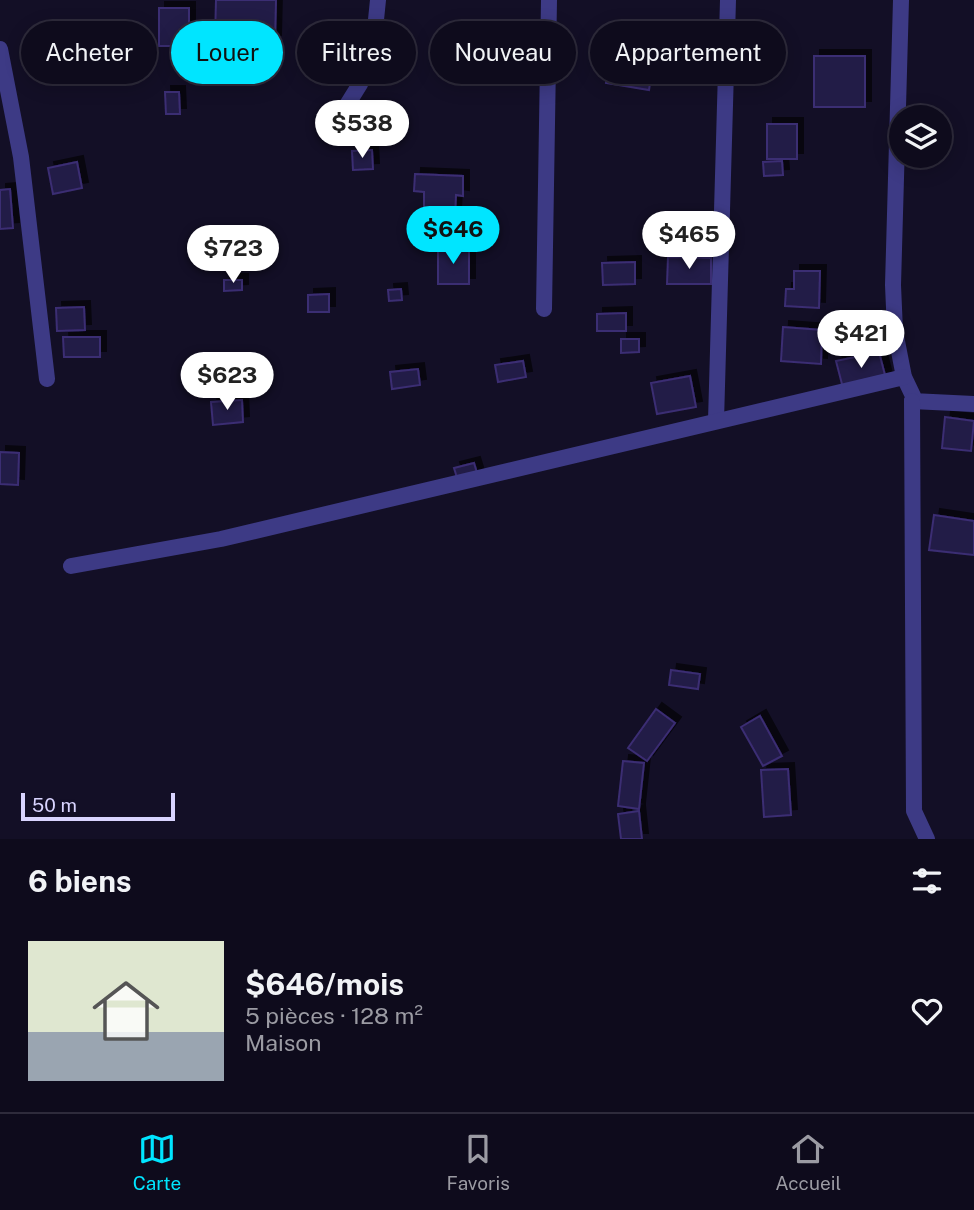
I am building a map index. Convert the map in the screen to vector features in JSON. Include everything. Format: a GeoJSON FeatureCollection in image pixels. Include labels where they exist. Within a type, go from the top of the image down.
{"type":"FeatureCollection","features":[{"type":"Feature","properties":{"kind":"street"},"geometry":{"type":"LineString","coordinates":[[347,105],[372,59],[378,0]]}},
{"type":"Feature","properties":{"kind":"street"},"geometry":{"type":"LineString","coordinates":[[544,309],[549,0]]}},
{"type":"Feature","properties":{"kind":"street"},"geometry":{"type":"LineString","coordinates":[[716,421],[728,0]]}},
{"type":"Feature","properties":{"kind":"street"},"geometry":{"type":"LineString","coordinates":[[901,0],[893,285],[895,331],[904,377],[914,398],[914,811],[927,839]]}},
{"type":"Feature","properties":{"kind":"street"},"geometry":{"type":"LineString","coordinates":[[0,49],[21,156],[47,379]]}},
{"type":"Feature","properties":{"kind":"street"},"geometry":{"type":"LineString","coordinates":[[71,566],[221,539],[904,377]]}},
{"type":"Feature","properties":{"kind":"street"},"geometry":{"type":"LineString","coordinates":[[912,401],[974,404]]}},
{"type":"Feature","properties":{"kind":"building"},"geometry":{"type":"Polygon","coordinates":[[[216,0],[276,0],[275,21],[215,21],[216,0]]]}},
{"type":"Feature","properties":{"kind":"building"},"geometry":{"type":"Polygon","coordinates":[[[159,8],[189,8],[189,21],[171,21],[171,46],[159,46],[159,8]]]}},
{"type":"Feature","properties":{"kind":"building"},"geometry":{"type":"Polygon","coordinates":[[[814,56],[865,56],[865,107],[814,107],[814,56]]]}},
{"type":"Feature","properties":{"kind":"building"},"geometry":{"type":"Polygon","coordinates":[[[612,84],[650,84],[649,90],[612,84]]]}},
{"type":"Feature","properties":{"kind":"building"},"geometry":{"type":"Polygon","coordinates":[[[165,92],[179,92],[180,114],[166,114],[165,92]]]}},
{"type":"Feature","properties":{"kind":"building"},"geometry":{"type":"Polygon","coordinates":[[[767,124],[797,124],[797,159],[767,159],[767,124]]]}},
{"type":"Feature","properties":{"kind":"building"},"geometry":{"type":"Polygon","coordinates":[[[372,150],[373,169],[353,170],[352,151],[372,150]]]}},
{"type":"Feature","properties":{"kind":"building"},"geometry":{"type":"Polygon","coordinates":[[[782,161],[783,175],[764,176],[763,162],[782,161]]]}},
{"type":"Feature","properties":{"kind":"building"},"geometry":{"type":"Polygon","coordinates":[[[77,162],[82,188],[53,194],[48,168],[77,162]]]}},
{"type":"Feature","properties":{"kind":"building"},"geometry":{"type":"Polygon","coordinates":[[[415,174],[463,176],[463,196],[456,195],[455,216],[424,214],[424,192],[414,191],[415,174]]]}},
{"type":"Feature","properties":{"kind":"building"},"geometry":{"type":"Polygon","coordinates":[[[10,189],[13,228],[0,229],[0,190],[10,189]]]}},
{"type":"Feature","properties":{"kind":"building"},"geometry":{"type":"Polygon","coordinates":[[[695,238],[696,252],[671,254],[670,240],[695,238]]]}},
{"type":"Feature","properties":{"kind":"building"},"geometry":{"type":"Polygon","coordinates":[[[438,248],[469,249],[469,284],[438,284],[438,248]]]}},
{"type":"Feature","properties":{"kind":"building"},"geometry":{"type":"Polygon","coordinates":[[[668,257],[711,258],[711,284],[667,284],[668,257]]]}},
{"type":"Feature","properties":{"kind":"building"},"geometry":{"type":"Polygon","coordinates":[[[635,262],[635,284],[603,285],[602,263],[635,262]]]}},
{"type":"Feature","properties":{"kind":"building"},"geometry":{"type":"Polygon","coordinates":[[[794,271],[820,271],[819,308],[785,306],[786,289],[794,289],[794,271]]]}},
{"type":"Feature","properties":{"kind":"building"},"geometry":{"type":"Polygon","coordinates":[[[224,280],[242,280],[242,290],[224,291],[224,280]]]}},
{"type":"Feature","properties":{"kind":"building"},"geometry":{"type":"Polygon","coordinates":[[[401,289],[402,300],[389,301],[388,290],[401,289]]]}},
{"type":"Feature","properties":{"kind":"building"},"geometry":{"type":"Polygon","coordinates":[[[329,294],[329,312],[308,312],[308,295],[329,294]]]}},
{"type":"Feature","properties":{"kind":"building"},"geometry":{"type":"Polygon","coordinates":[[[84,307],[85,330],[57,331],[56,308],[84,307]]]}},
{"type":"Feature","properties":{"kind":"building"},"geometry":{"type":"Polygon","coordinates":[[[626,313],[626,331],[597,331],[597,314],[626,313]]]}},
{"type":"Feature","properties":{"kind":"building"},"geometry":{"type":"Polygon","coordinates":[[[783,327],[822,330],[821,364],[781,361],[783,327]]]}},
{"type":"Feature","properties":{"kind":"building"},"geometry":{"type":"Polygon","coordinates":[[[63,337],[100,337],[100,357],[64,357],[63,337]]]}},
{"type":"Feature","properties":{"kind":"building"},"geometry":{"type":"Polygon","coordinates":[[[621,339],[639,339],[639,352],[621,353],[621,339]]]}},
{"type":"Feature","properties":{"kind":"building"},"geometry":{"type":"Polygon","coordinates":[[[879,352],[886,379],[843,388],[836,361],[879,352]]]}},
{"type":"Feature","properties":{"kind":"building"},"geometry":{"type":"Polygon","coordinates":[[[523,361],[526,377],[498,382],[495,365],[523,361]]]}},
{"type":"Feature","properties":{"kind":"building"},"geometry":{"type":"Polygon","coordinates":[[[418,369],[420,385],[392,389],[390,372],[418,369]]]}},
{"type":"Feature","properties":{"kind":"building"},"geometry":{"type":"Polygon","coordinates":[[[690,376],[696,407],[657,414],[651,383],[690,376]]]}},
{"type":"Feature","properties":{"kind":"building"},"geometry":{"type":"Polygon","coordinates":[[[242,400],[243,422],[213,425],[211,402],[242,400]]]}},
{"type":"Feature","properties":{"kind":"building"},"geometry":{"type":"Polygon","coordinates":[[[945,417],[974,421],[971,451],[942,448],[945,417]]]}},
{"type":"Feature","properties":{"kind":"building"},"geometry":{"type":"Polygon","coordinates":[[[0,452],[19,453],[18,485],[0,484],[0,452]]]}},
{"type":"Feature","properties":{"kind":"building"},"geometry":{"type":"Polygon","coordinates":[[[474,463],[478,476],[458,481],[454,468],[474,463]]]}},
{"type":"Feature","properties":{"kind":"building"},"geometry":{"type":"Polygon","coordinates":[[[934,515],[974,521],[974,555],[929,550],[934,515]]]}},
{"type":"Feature","properties":{"kind":"building"},"geometry":{"type":"Polygon","coordinates":[[[671,670],[700,674],[698,689],[669,685],[671,670]]]}},
{"type":"Feature","properties":{"kind":"building"},"geometry":{"type":"Polygon","coordinates":[[[656,709],[675,723],[647,761],[628,748],[656,709]]]}},
{"type":"Feature","properties":{"kind":"building"},"geometry":{"type":"Polygon","coordinates":[[[760,716],[782,756],[763,766],[741,727],[760,716]]]}},
{"type":"Feature","properties":{"kind":"building"},"geometry":{"type":"Polygon","coordinates":[[[623,761],[644,763],[639,809],[618,806],[623,761]]]}},
{"type":"Feature","properties":{"kind":"building"},"geometry":{"type":"Polygon","coordinates":[[[788,769],[791,815],[764,817],[761,770],[788,769]]]}},
{"type":"Feature","properties":{"kind":"building"},"geometry":{"type":"Polygon","coordinates":[[[639,811],[642,839],[621,839],[618,814],[639,811]]]}}]}
